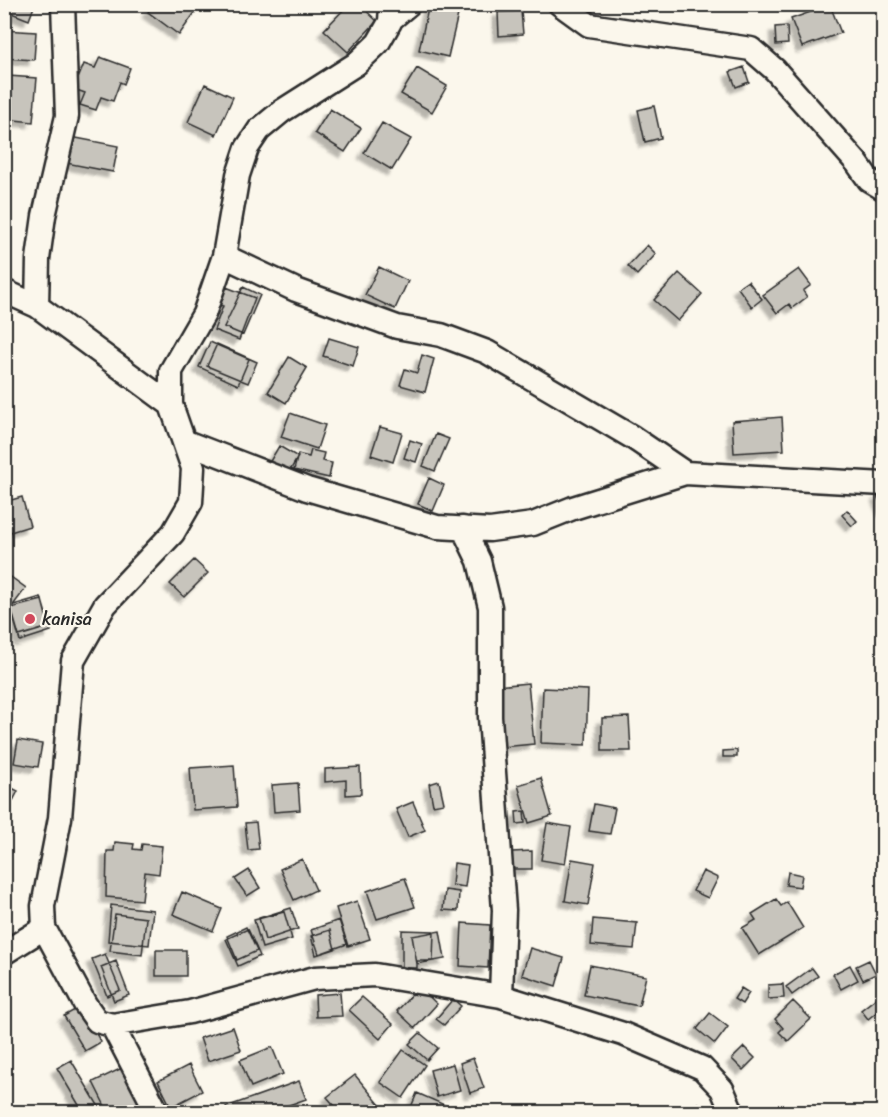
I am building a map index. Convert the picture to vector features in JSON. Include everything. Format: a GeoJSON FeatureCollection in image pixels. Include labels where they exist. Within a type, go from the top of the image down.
{"type":"FeatureCollection","features":[{"type":"Feature","properties":{"kind":"street"},"geometry":{"type":"LineString","coordinates":[[37,306],[38,259],[44,216],[67,116],[63,4]]}},
{"type":"Feature","properties":{"kind":"street"},"geometry":{"type":"LineString","coordinates":[[409,4],[391,12],[378,43],[356,64],[282,111],[259,130],[248,148],[238,176],[224,256],[204,314],[171,371],[171,405],[186,442],[193,468],[191,502],[173,532],[105,605],[73,661],[60,818],[43,906],[44,928],[85,1004],[97,1021],[112,1025],[190,1012],[315,978],[375,975],[501,996],[623,1034],[702,1068],[722,1089],[732,1113]]}},
{"type":"Feature","properties":{"kind":"street"},"geometry":{"type":"LineString","coordinates":[[560,4],[589,25],[751,49],[775,70],[857,163],[869,180],[884,189]]}},
{"type":"Feature","properties":{"kind":"street"},"geometry":{"type":"LineString","coordinates":[[224,256],[306,294],[397,327],[441,335],[487,352],[632,437],[686,472]]}},
{"type":"Feature","properties":{"kind":"street"},"geometry":{"type":"LineString","coordinates":[[4,291],[37,306],[171,405]]}},
{"type":"Feature","properties":{"kind":"street"},"geometry":{"type":"LineString","coordinates":[[186,442],[307,489],[437,526],[490,530],[533,524],[573,508],[686,472],[884,484]]}},
{"type":"Feature","properties":{"kind":"street"},"geometry":{"type":"LineString","coordinates":[[463,528],[479,561],[490,607],[490,717],[504,910],[501,996]]}},
{"type":"Feature","properties":{"kind":"street"},"geometry":{"type":"LineString","coordinates":[[4,953],[44,928]]}},
{"type":"Feature","properties":{"kind":"street"},"geometry":{"type":"LineString","coordinates":[[112,1025],[157,1113]]}},
{"type":"Feature","properties":{"kind":"building"},"geometry":{"type":"Polygon","coordinates":[[[4,4],[35,4],[29,20],[4,10],[4,4]]]}},
{"type":"Feature","properties":{"kind":"building"},"geometry":{"type":"Polygon","coordinates":[[[154,4],[201,4],[179,35],[148,12],[154,4]]]}},
{"type":"Feature","properties":{"kind":"building"},"geometry":{"type":"Polygon","coordinates":[[[349,4],[359,4],[377,21],[348,52],[324,30],[349,4]]]}},
{"type":"Feature","properties":{"kind":"building"},"geometry":{"type":"Polygon","coordinates":[[[429,4],[460,6],[448,57],[419,50],[429,4]]]}},
{"type":"Feature","properties":{"kind":"building"},"geometry":{"type":"Polygon","coordinates":[[[830,5],[841,33],[802,47],[791,19],[830,5]]]}},
{"type":"Feature","properties":{"kind":"building"},"geometry":{"type":"Polygon","coordinates":[[[521,11],[523,34],[499,36],[498,12],[521,11]]]}},
{"type":"Feature","properties":{"kind":"building"},"geometry":{"type":"Polygon","coordinates":[[[787,26],[788,44],[776,45],[775,27],[787,26]]]}},
{"type":"Feature","properties":{"kind":"building"},"geometry":{"type":"Polygon","coordinates":[[[4,30],[36,32],[34,60],[4,58],[4,30]]]}},
{"type":"Feature","properties":{"kind":"building"},"geometry":{"type":"Polygon","coordinates":[[[100,57],[130,68],[124,84],[120,82],[113,101],[101,97],[96,110],[80,105],[85,93],[74,89],[84,64],[95,68],[100,57]]]}},
{"type":"Feature","properties":{"kind":"building"},"geometry":{"type":"Polygon","coordinates":[[[744,67],[749,82],[736,87],[730,72],[744,67]]]}},
{"type":"Feature","properties":{"kind":"building"},"geometry":{"type":"Polygon","coordinates":[[[417,68],[447,86],[432,112],[401,94],[417,68]]]}},
{"type":"Feature","properties":{"kind":"building"},"geometry":{"type":"Polygon","coordinates":[[[8,76],[37,78],[33,122],[5,119],[8,76]]]}},
{"type":"Feature","properties":{"kind":"building"},"geometry":{"type":"Polygon","coordinates":[[[205,84],[233,97],[216,135],[188,122],[205,84]]]}},
{"type":"Feature","properties":{"kind":"building"},"geometry":{"type":"Polygon","coordinates":[[[654,106],[661,138],[645,142],[638,110],[654,106]]]}},
{"type":"Feature","properties":{"kind":"building"},"geometry":{"type":"Polygon","coordinates":[[[330,109],[361,128],[345,152],[315,133],[330,109]]]}},
{"type":"Feature","properties":{"kind":"building"},"geometry":{"type":"Polygon","coordinates":[[[382,123],[411,139],[392,170],[364,153],[382,123]]]}},
{"type":"Feature","properties":{"kind":"building"},"geometry":{"type":"Polygon","coordinates":[[[71,137],[118,146],[113,172],[66,163],[71,137]]]}},
{"type":"Feature","properties":{"kind":"building"},"geometry":{"type":"Polygon","coordinates":[[[647,245],[656,254],[637,275],[628,266],[647,245]]]}},
{"type":"Feature","properties":{"kind":"building"},"geometry":{"type":"Polygon","coordinates":[[[379,267],[408,281],[395,309],[365,295],[379,267]]]}},
{"type":"Feature","properties":{"kind":"building"},"geometry":{"type":"Polygon","coordinates":[[[799,269],[811,285],[803,291],[807,297],[792,308],[789,304],[777,313],[763,295],[799,269]]]}},
{"type":"Feature","properties":{"kind":"building"},"geometry":{"type":"Polygon","coordinates":[[[679,273],[702,294],[678,321],[654,300],[679,273]]]}},
{"type":"Feature","properties":{"kind":"building"},"geometry":{"type":"Polygon","coordinates":[[[748,281],[762,299],[752,307],[738,288],[748,281]]]}},
{"type":"Feature","properties":{"kind":"building"},"geometry":{"type":"Polygon","coordinates":[[[226,287],[255,298],[239,340],[214,330],[223,306],[219,305],[226,287]]]}},
{"type":"Feature","properties":{"kind":"building"},"geometry":{"type":"Polygon","coordinates":[[[243,287],[260,295],[243,335],[224,327],[243,287]]]}},
{"type":"Feature","properties":{"kind":"building"},"geometry":{"type":"Polygon","coordinates":[[[329,338],[359,347],[353,366],[323,356],[329,338]]]}},
{"type":"Feature","properties":{"kind":"building"},"geometry":{"type":"Polygon","coordinates":[[[210,342],[249,359],[238,385],[199,367],[210,342]]]}},
{"type":"Feature","properties":{"kind":"building"},"geometry":{"type":"Polygon","coordinates":[[[217,344],[257,362],[248,383],[207,366],[217,344]]]}},
{"type":"Feature","properties":{"kind":"building"},"geometry":{"type":"Polygon","coordinates":[[[422,355],[434,359],[425,392],[400,385],[405,369],[417,373],[422,355]]]}},
{"type":"Feature","properties":{"kind":"building"},"geometry":{"type":"Polygon","coordinates":[[[289,357],[307,368],[286,403],[268,392],[289,357]]]}},
{"type":"Feature","properties":{"kind":"building"},"geometry":{"type":"Polygon","coordinates":[[[290,413],[325,425],[317,449],[281,437],[290,413]]]}},
{"type":"Feature","properties":{"kind":"building"},"geometry":{"type":"Polygon","coordinates":[[[782,417],[784,450],[734,453],[732,421],[782,417]]]}},
{"type":"Feature","properties":{"kind":"building"},"geometry":{"type":"Polygon","coordinates":[[[380,427],[402,433],[393,462],[371,455],[380,427]]]}},
{"type":"Feature","properties":{"kind":"building"},"geometry":{"type":"Polygon","coordinates":[[[436,434],[449,439],[435,471],[423,466],[436,434]]]}},
{"type":"Feature","properties":{"kind":"building"},"geometry":{"type":"Polygon","coordinates":[[[410,440],[422,444],[416,462],[404,458],[410,440]]]}},
{"type":"Feature","properties":{"kind":"building"},"geometry":{"type":"Polygon","coordinates":[[[279,446],[298,457],[288,474],[269,463],[279,446]]]}},
{"type":"Feature","properties":{"kind":"building"},"geometry":{"type":"Polygon","coordinates":[[[311,450],[324,453],[322,461],[332,463],[329,478],[294,470],[298,454],[309,457],[311,450]]]}},
{"type":"Feature","properties":{"kind":"building"},"geometry":{"type":"Polygon","coordinates":[[[429,478],[444,485],[433,511],[418,504],[429,478]]]}},
{"type":"Feature","properties":{"kind":"building"},"geometry":{"type":"Polygon","coordinates":[[[884,493],[884,512],[877,496],[884,493]]]}},
{"type":"Feature","properties":{"kind":"building"},"geometry":{"type":"Polygon","coordinates":[[[22,497],[30,526],[4,534],[4,502],[22,497]]]}},
{"type":"Feature","properties":{"kind":"building"},"geometry":{"type":"Polygon","coordinates":[[[847,510],[857,521],[852,526],[842,515],[847,510]]]}},
{"type":"Feature","properties":{"kind":"building"},"geometry":{"type":"Polygon","coordinates":[[[194,560],[208,573],[184,597],[170,584],[194,560]]]}},
{"type":"Feature","properties":{"kind":"building"},"geometry":{"type":"Polygon","coordinates":[[[4,572],[26,588],[11,608],[4,603],[4,572]]]}},
{"type":"Feature","properties":{"kind":"building","name":"kanisa"},"geometry":{"type":"Polygon","coordinates":[[[41,597],[51,631],[20,641],[10,606],[41,597]]]}},
{"type":"Feature","properties":{"kind":"building","name":"kanisa"},"geometry":{"type":"Polygon","coordinates":[[[42,600],[49,627],[19,636],[11,608],[42,600]]]}},
{"type":"Feature","properties":{"kind":"building"},"geometry":{"type":"Polygon","coordinates":[[[528,683],[534,744],[502,747],[496,686],[528,683]]]}},
{"type":"Feature","properties":{"kind":"building"},"geometry":{"type":"Polygon","coordinates":[[[543,688],[588,690],[586,745],[541,743],[543,688]]]}},
{"type":"Feature","properties":{"kind":"building"},"geometry":{"type":"Polygon","coordinates":[[[629,717],[631,751],[602,751],[602,718],[629,717]]]}},
{"type":"Feature","properties":{"kind":"building"},"geometry":{"type":"Polygon","coordinates":[[[18,740],[42,744],[38,767],[14,763],[18,740]]]}},
{"type":"Feature","properties":{"kind":"building"},"geometry":{"type":"Polygon","coordinates":[[[737,750],[737,757],[723,757],[723,751],[737,750]]]}},
{"type":"Feature","properties":{"kind":"building"},"geometry":{"type":"Polygon","coordinates":[[[234,765],[237,807],[193,810],[190,768],[234,765]]]}},
{"type":"Feature","properties":{"kind":"building"},"geometry":{"type":"Polygon","coordinates":[[[360,767],[361,794],[346,795],[346,780],[325,782],[325,769],[360,767]]]}},
{"type":"Feature","properties":{"kind":"building"},"geometry":{"type":"Polygon","coordinates":[[[541,778],[552,816],[529,823],[518,785],[541,778]]]}},
{"type":"Feature","properties":{"kind":"building"},"geometry":{"type":"Polygon","coordinates":[[[439,781],[444,803],[433,805],[429,784],[439,781]]]}},
{"type":"Feature","properties":{"kind":"building"},"geometry":{"type":"Polygon","coordinates":[[[298,783],[300,810],[274,812],[272,785],[298,783]]]}},
{"type":"Feature","properties":{"kind":"building"},"geometry":{"type":"Polygon","coordinates":[[[4,784],[18,791],[4,818],[4,784]]]}},
{"type":"Feature","properties":{"kind":"building"},"geometry":{"type":"Polygon","coordinates":[[[413,802],[425,830],[408,837],[396,809],[413,802]]]}},
{"type":"Feature","properties":{"kind":"building"},"geometry":{"type":"Polygon","coordinates":[[[594,804],[615,808],[610,834],[589,831],[594,804]]]}},
{"type":"Feature","properties":{"kind":"building"},"geometry":{"type":"Polygon","coordinates":[[[524,811],[525,823],[517,824],[516,812],[524,811]]]}},
{"type":"Feature","properties":{"kind":"building"},"geometry":{"type":"Polygon","coordinates":[[[256,822],[259,849],[248,850],[245,823],[256,822]]]}},
{"type":"Feature","properties":{"kind":"building"},"geometry":{"type":"Polygon","coordinates":[[[547,823],[571,827],[565,864],[541,860],[547,823]]]}},
{"type":"Feature","properties":{"kind":"building"},"geometry":{"type":"Polygon","coordinates":[[[115,842],[134,844],[133,849],[141,850],[142,844],[162,846],[159,874],[145,872],[142,900],[106,897],[107,851],[114,851],[115,842]]]}},
{"type":"Feature","properties":{"kind":"building"},"geometry":{"type":"Polygon","coordinates":[[[532,851],[532,869],[512,869],[512,852],[532,851]]]}},
{"type":"Feature","properties":{"kind":"building"},"geometry":{"type":"Polygon","coordinates":[[[302,859],[316,890],[294,900],[280,869],[302,859]]]}},
{"type":"Feature","properties":{"kind":"building"},"geometry":{"type":"Polygon","coordinates":[[[572,859],[595,863],[588,905],[565,901],[572,859]]]}},
{"type":"Feature","properties":{"kind":"building"},"geometry":{"type":"Polygon","coordinates":[[[454,863],[468,865],[465,887],[452,885],[454,863]]]}},
{"type":"Feature","properties":{"kind":"building"},"geometry":{"type":"Polygon","coordinates":[[[249,870],[260,888],[247,896],[235,879],[249,870]]]}},
{"type":"Feature","properties":{"kind":"building"},"geometry":{"type":"Polygon","coordinates":[[[703,871],[718,878],[708,898],[693,891],[703,871]]]}},
{"type":"Feature","properties":{"kind":"building"},"geometry":{"type":"Polygon","coordinates":[[[788,872],[802,875],[800,887],[786,885],[788,872]]]}},
{"type":"Feature","properties":{"kind":"building"},"geometry":{"type":"Polygon","coordinates":[[[405,878],[415,907],[377,919],[367,891],[405,878]]]}},
{"type":"Feature","properties":{"kind":"building"},"geometry":{"type":"Polygon","coordinates":[[[445,890],[459,892],[458,911],[443,910],[445,890]]]}},
{"type":"Feature","properties":{"kind":"building"},"geometry":{"type":"Polygon","coordinates":[[[182,892],[222,909],[213,931],[173,914],[182,892]]]}},
{"type":"Feature","properties":{"kind":"building"},"geometry":{"type":"Polygon","coordinates":[[[776,899],[781,906],[787,902],[803,928],[759,955],[742,928],[756,920],[752,914],[776,899]]]}},
{"type":"Feature","properties":{"kind":"building"},"geometry":{"type":"Polygon","coordinates":[[[357,901],[370,939],[348,946],[336,908],[357,901]]]}},
{"type":"Feature","properties":{"kind":"building"},"geometry":{"type":"Polygon","coordinates":[[[111,905],[153,910],[149,945],[108,941],[111,905]]]}},
{"type":"Feature","properties":{"kind":"building"},"geometry":{"type":"Polygon","coordinates":[[[291,908],[298,929],[265,940],[259,918],[291,908]]]}},
{"type":"Feature","properties":{"kind":"building"},"geometry":{"type":"Polygon","coordinates":[[[284,912],[292,939],[262,948],[254,920],[284,912]]]}},
{"type":"Feature","properties":{"kind":"building"},"geometry":{"type":"Polygon","coordinates":[[[115,914],[146,918],[142,955],[110,951],[115,914]]]}},
{"type":"Feature","properties":{"kind":"building"},"geometry":{"type":"Polygon","coordinates":[[[593,919],[637,923],[634,949],[591,945],[593,919]]]}},
{"type":"Feature","properties":{"kind":"building"},"geometry":{"type":"Polygon","coordinates":[[[339,920],[347,944],[319,954],[311,930],[339,920]]]}},
{"type":"Feature","properties":{"kind":"building"},"geometry":{"type":"Polygon","coordinates":[[[462,923],[490,925],[488,968],[460,966],[462,923]]]}},
{"type":"Feature","properties":{"kind":"building"},"geometry":{"type":"Polygon","coordinates":[[[246,927],[257,951],[237,960],[227,936],[246,927]]]}},
{"type":"Feature","properties":{"kind":"building"},"geometry":{"type":"Polygon","coordinates":[[[248,929],[260,956],[238,966],[226,939],[248,929]]]}},
{"type":"Feature","properties":{"kind":"building"},"geometry":{"type":"Polygon","coordinates":[[[330,930],[335,949],[316,955],[311,936],[330,930]]]}},
{"type":"Feature","properties":{"kind":"building"},"geometry":{"type":"Polygon","coordinates":[[[402,930],[434,931],[433,961],[417,961],[417,968],[402,968],[402,930]]]}},
{"type":"Feature","properties":{"kind":"building"},"geometry":{"type":"Polygon","coordinates":[[[440,931],[445,959],[417,964],[412,936],[440,931]]]}},
{"type":"Feature","properties":{"kind":"building"},"geometry":{"type":"Polygon","coordinates":[[[530,948],[564,958],[556,986],[522,975],[530,948]]]}},
{"type":"Feature","properties":{"kind":"building"},"geometry":{"type":"Polygon","coordinates":[[[156,950],[186,950],[186,976],[156,976],[156,950]]]}},
{"type":"Feature","properties":{"kind":"building"},"geometry":{"type":"Polygon","coordinates":[[[105,954],[120,990],[107,996],[92,959],[105,954]]]}},
{"type":"Feature","properties":{"kind":"building"},"geometry":{"type":"Polygon","coordinates":[[[869,960],[876,974],[863,980],[856,966],[869,960]]]}},
{"type":"Feature","properties":{"kind":"building"},"geometry":{"type":"Polygon","coordinates":[[[116,961],[129,995],[114,1001],[101,967],[116,961]]]}},
{"type":"Feature","properties":{"kind":"building"},"geometry":{"type":"Polygon","coordinates":[[[590,965],[646,976],[639,1006],[584,995],[590,965]]]}},
{"type":"Feature","properties":{"kind":"building"},"geometry":{"type":"Polygon","coordinates":[[[850,965],[858,980],[841,989],[833,974],[850,965]]]}},
{"type":"Feature","properties":{"kind":"building"},"geometry":{"type":"Polygon","coordinates":[[[812,968],[818,976],[792,995],[786,987],[812,968]]]}},
{"type":"Feature","properties":{"kind":"building"},"geometry":{"type":"Polygon","coordinates":[[[783,984],[784,998],[768,999],[768,985],[783,984]]]}},
{"type":"Feature","properties":{"kind":"building"},"geometry":{"type":"Polygon","coordinates":[[[419,987],[437,1004],[415,1028],[397,1011],[419,987]]]}},
{"type":"Feature","properties":{"kind":"building"},"geometry":{"type":"Polygon","coordinates":[[[741,988],[749,993],[742,1004],[734,999],[741,988]]]}},
{"type":"Feature","properties":{"kind":"building"},"geometry":{"type":"Polygon","coordinates":[[[884,992],[884,1010],[882,1008],[868,1019],[861,1010],[884,992]]]}},
{"type":"Feature","properties":{"kind":"building"},"geometry":{"type":"Polygon","coordinates":[[[340,993],[342,1016],[316,1017],[315,995],[340,993]]]}},
{"type":"Feature","properties":{"kind":"building"},"geometry":{"type":"Polygon","coordinates":[[[362,997],[393,1024],[380,1039],[349,1010],[362,997]]]}},
{"type":"Feature","properties":{"kind":"building"},"geometry":{"type":"Polygon","coordinates":[[[453,999],[461,1006],[444,1025],[436,1019],[453,999]]]}},
{"type":"Feature","properties":{"kind":"building"},"geometry":{"type":"Polygon","coordinates":[[[793,1001],[811,1019],[788,1041],[779,1032],[783,1028],[775,1019],[793,1001]]]}},
{"type":"Feature","properties":{"kind":"building"},"geometry":{"type":"Polygon","coordinates":[[[80,1007],[101,1042],[85,1051],[64,1016],[80,1007]]]}},
{"type":"Feature","properties":{"kind":"building"},"geometry":{"type":"Polygon","coordinates":[[[710,1013],[728,1027],[715,1044],[697,1029],[710,1013]]]}},
{"type":"Feature","properties":{"kind":"building"},"geometry":{"type":"Polygon","coordinates":[[[233,1027],[241,1050],[208,1061],[200,1038],[233,1027]]]}},
{"type":"Feature","properties":{"kind":"building"},"geometry":{"type":"Polygon","coordinates":[[[420,1033],[438,1048],[427,1060],[409,1044],[420,1033]]]}},
{"type":"Feature","properties":{"kind":"building"},"geometry":{"type":"Polygon","coordinates":[[[272,1047],[283,1074],[251,1087],[240,1060],[272,1047]]]}},
{"type":"Feature","properties":{"kind":"building"},"geometry":{"type":"Polygon","coordinates":[[[744,1047],[755,1058],[743,1070],[732,1059],[744,1047]]]}},
{"type":"Feature","properties":{"kind":"building"},"geometry":{"type":"Polygon","coordinates":[[[403,1050],[425,1065],[403,1098],[380,1082],[403,1050]]]}},
{"type":"Feature","properties":{"kind":"building"},"geometry":{"type":"Polygon","coordinates":[[[473,1058],[484,1088],[470,1093],[460,1063],[473,1058]]]}},
{"type":"Feature","properties":{"kind":"building"},"geometry":{"type":"Polygon","coordinates":[[[71,1060],[102,1112],[83,1112],[57,1068],[71,1060]]]}},
{"type":"Feature","properties":{"kind":"building"},"geometry":{"type":"Polygon","coordinates":[[[453,1064],[460,1090],[437,1097],[430,1070],[453,1064]]]}},
{"type":"Feature","properties":{"kind":"building"},"geometry":{"type":"Polygon","coordinates":[[[189,1065],[202,1091],[171,1107],[158,1081],[189,1065]]]}},
{"type":"Feature","properties":{"kind":"building"},"geometry":{"type":"Polygon","coordinates":[[[122,1068],[141,1106],[128,1112],[108,1112],[93,1082],[122,1068]]]}},
{"type":"Feature","properties":{"kind":"building"},"geometry":{"type":"Polygon","coordinates":[[[355,1075],[381,1106],[372,1112],[340,1112],[327,1097],[355,1075]]]}},
{"type":"Feature","properties":{"kind":"building"},"geometry":{"type":"Polygon","coordinates":[[[299,1081],[306,1099],[269,1112],[228,1112],[226,1107],[299,1081]]]}},
{"type":"Feature","properties":{"kind":"building"},"geometry":{"type":"Polygon","coordinates":[[[417,1093],[456,1110],[455,1112],[409,1112],[417,1093]]]}},
{"type":"Feature","properties":{"kind":"building"},"geometry":{"type":"Polygon","coordinates":[[[698,1103],[705,1112],[692,1112],[690,1109],[698,1103]]]}},
{"type":"Feature","properties":{"kind":"place","name":"kanisa"},"geometry":{"type":"Point","coordinates":[30,619]}}]}
